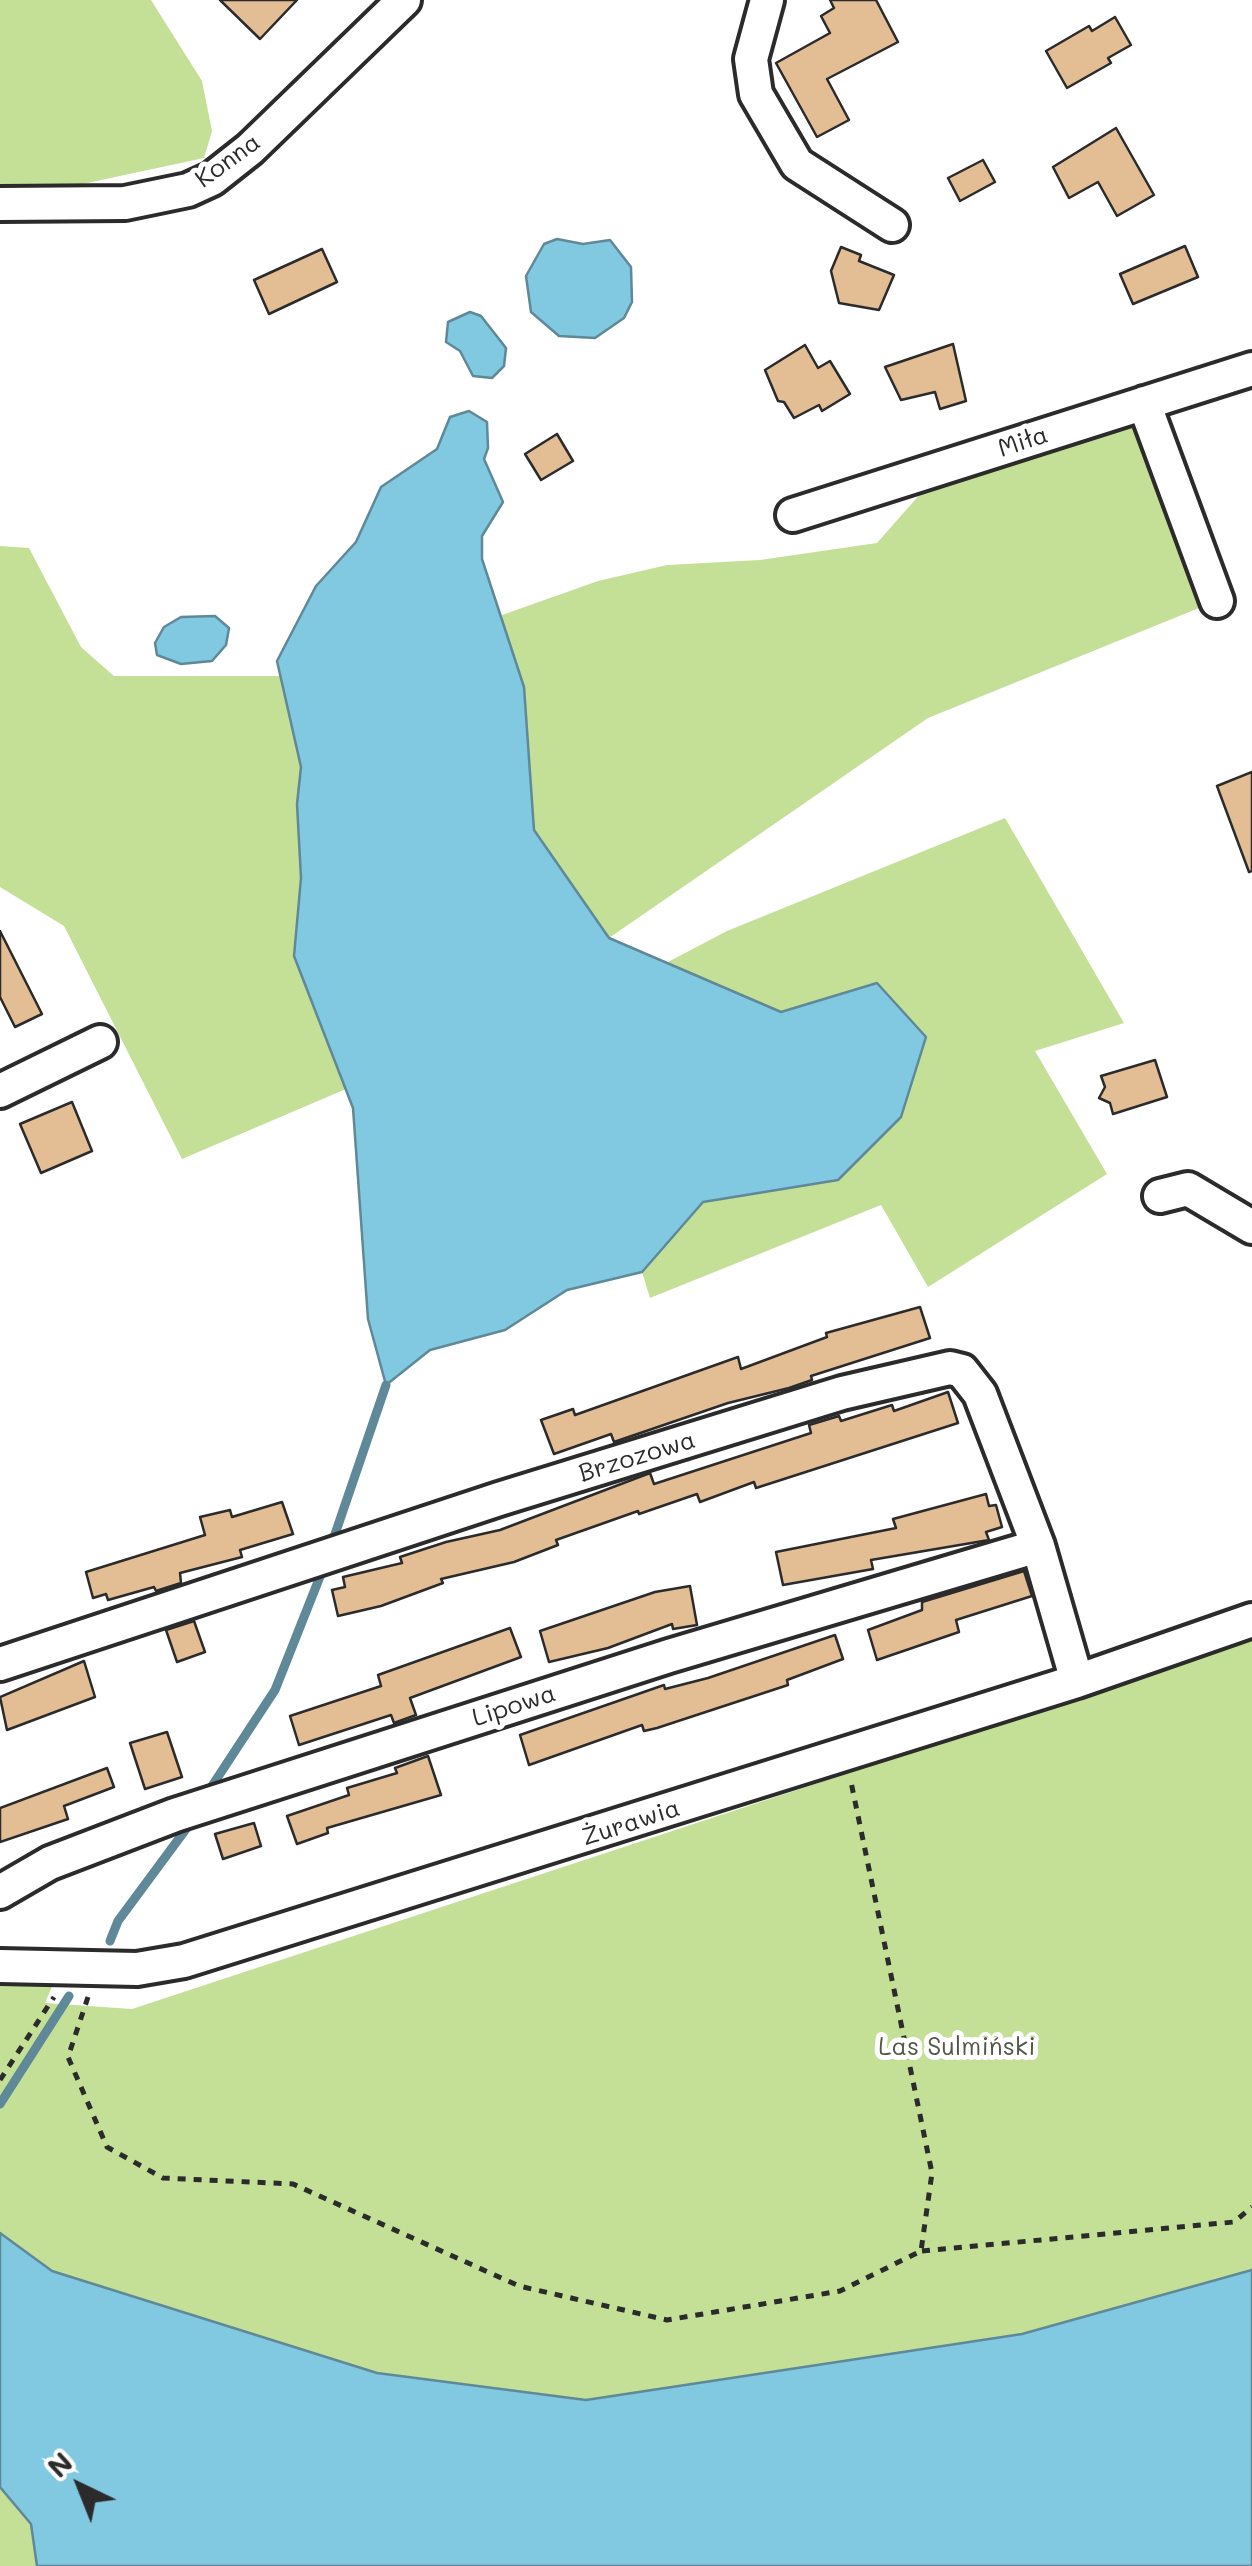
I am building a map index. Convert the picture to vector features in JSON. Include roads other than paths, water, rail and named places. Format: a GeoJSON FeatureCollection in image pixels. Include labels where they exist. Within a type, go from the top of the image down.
{"type":"FeatureCollection","features":[{"type":"Feature","properties":{"kind":"street","name":"Konna"},"geometry":{"type":"LineString","coordinates":[[0,204],[125,203],[188,190],[212,179],[250,149],[404,0]]}},
{"type":"Feature","properties":{"kind":"street"},"geometry":{"type":"LineString","coordinates":[[767,0],[751,59],[756,94],[797,164],[892,224]]}},
{"type":"Feature","properties":{"kind":"street","name":"Miła"},"geometry":{"type":"LineString","coordinates":[[794,515],[1252,369]]}},
{"type":"Feature","properties":{"kind":"street"},"geometry":{"type":"LineString","coordinates":[[1144,403],[1217,600]]}},
{"type":"Feature","properties":{"kind":"street"},"geometry":{"type":"LineString","coordinates":[[0,1092],[100,1042]]}},
{"type":"Feature","properties":{"kind":"street"},"geometry":{"type":"LineString","coordinates":[[1160,1196],[1188,1189],[1252,1227]]}},
{"type":"Feature","properties":{"kind":"street","name":"Brzozowa"},"geometry":{"type":"LineString","coordinates":[[0,1664],[537,1488],[842,1393],[950,1368],[962,1371],[980,1394],[1038,1546],[1077,1681]]}},
{"type":"Feature","properties":{"kind":"street","name":"Lipowa"},"geometry":{"type":"LineString","coordinates":[[0,1892],[50,1863],[175,1815],[669,1656],[1038,1546]]}},
{"type":"Feature","properties":{"kind":"street","name":"Żurawia"},"geometry":{"type":"LineString","coordinates":[[0,1966],[83,1969],[184,1962],[1077,1681],[1252,1620]]}},
{"type":"Feature","properties":{"kind":"water"},"geometry":{"type":"Polygon","coordinates":[[[557,239],[583,244],[610,240],[631,267],[632,302],[624,318],[595,338],[559,336],[531,312],[526,276],[544,244],[557,239]]]}},
{"type":"Feature","properties":{"kind":"water"},"geometry":{"type":"Polygon","coordinates":[[[470,312],[481,316],[506,348],[504,366],[492,378],[473,376],[460,351],[446,342],[448,322],[470,312]]]}},
{"type":"Feature","properties":{"kind":"water"},"geometry":{"type":"Polygon","coordinates":[[[469,411],[487,422],[488,448],[484,459],[503,502],[482,536],[482,559],[524,687],[534,830],[609,938],[781,1012],[877,983],[926,1037],[901,1117],[838,1180],[703,1202],[642,1272],[567,1290],[505,1330],[430,1350],[386,1385],[368,1319],[353,1108],[294,956],[301,878],[297,804],[301,767],[277,661],[316,586],[356,542],[381,487],[437,449],[450,417],[469,411]]]}},
{"type":"Feature","properties":{"kind":"water"},"geometry":{"type":"Polygon","coordinates":[[[215,616],[229,628],[226,645],[212,661],[181,664],[157,655],[155,643],[164,627],[181,617],[215,616]]]}},
{"type":"Feature","properties":{"kind":"water"},"geometry":{"type":"Polygon","coordinates":[[[0,2233],[52,2271],[377,2373],[586,2400],[1022,2334],[1252,2270],[1252,2566],[37,2566],[31,2524],[0,2487],[0,2233]]]}},
{"type":"Feature","properties":{"kind":"waterway"},"geometry":{"type":"LineString","coordinates":[[333,1540],[386,1385]]}},
{"type":"Feature","properties":{"kind":"waterway"},"geometry":{"type":"LineString","coordinates":[[210,1789],[275,1690],[323,1569]]}},
{"type":"Feature","properties":{"kind":"waterway"},"geometry":{"type":"LineString","coordinates":[[110,1941],[118,1921],[189,1825]]}},
{"type":"Feature","properties":{"kind":"waterway"},"geometry":{"type":"LineString","coordinates":[[0,2104],[69,1996]]}},
{"type":"Feature","properties":{"kind":"park label","name":"Las Sulmiński"},"geometry":{"type":"Point","coordinates":[957,2047]}}]}
